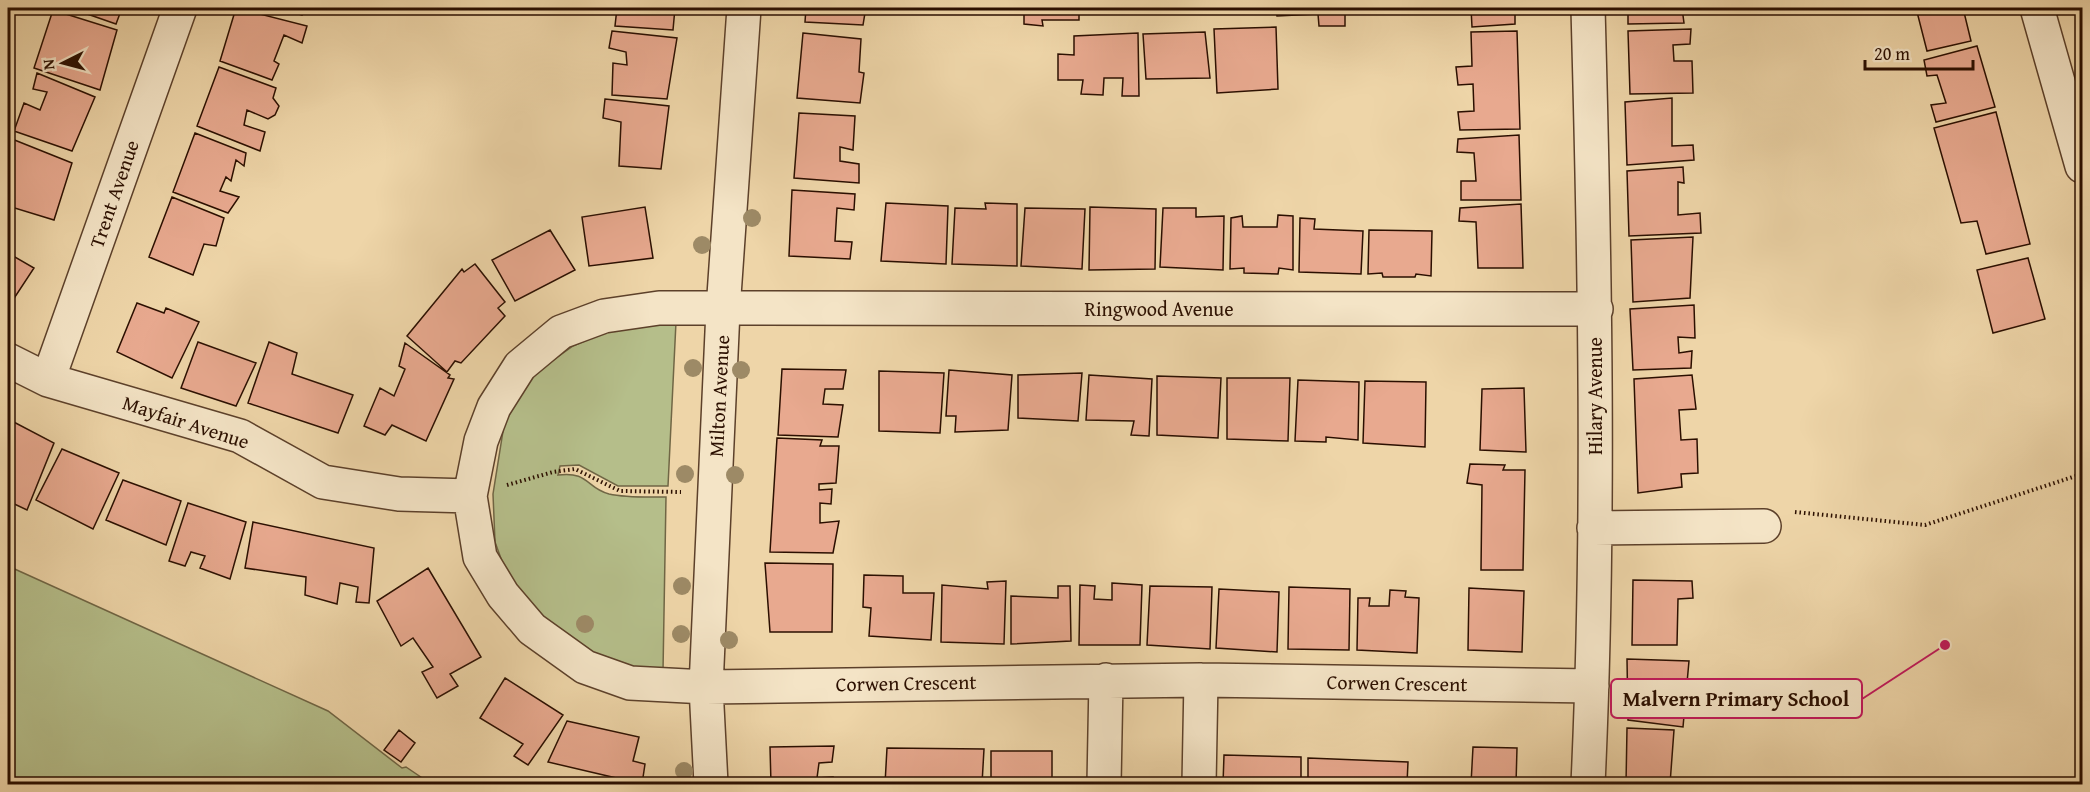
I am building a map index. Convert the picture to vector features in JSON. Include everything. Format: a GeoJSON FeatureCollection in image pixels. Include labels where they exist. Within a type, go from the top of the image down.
{"type":"FeatureCollection","features":[{"type":"Feature","properties":{"kind":"street","name":"Trent Avenue"},"geometry":{"type":"LineString","coordinates":[[48,380],[180,8]]}},
{"type":"Feature","properties":{"kind":"street","name":"Milton Avenue"},"geometry":{"type":"LineString","coordinates":[[711,784],[706,687],[723,310],[744,8]]}},
{"type":"Feature","properties":{"kind":"street","name":"Hilary Avenue"},"geometry":{"type":"LineString","coordinates":[[1587,784],[1592,686],[1596,309],[1588,8]]}},
{"type":"Feature","properties":{"kind":"street"},"geometry":{"type":"LineString","coordinates":[[2037,8],[2082,166]]}},
{"type":"Feature","properties":{"kind":"street"},"geometry":{"type":"LineString","coordinates":[[706,687],[630,683],[585,667],[532,629],[503,595],[480,557],[470,496],[481,441],[494,407],[520,366],[561,332],[604,316],[659,308],[723,310]]}},
{"type":"Feature","properties":{"kind":"street","name":"Ringwood Avenue"},"geometry":{"type":"LineString","coordinates":[[723,310],[1596,309]]}},
{"type":"Feature","properties":{"kind":"street","name":"Mayfair Avenue"},"geometry":{"type":"LineString","coordinates":[[8,360],[48,380],[240,436],[323,482],[399,494],[470,496]]}},
{"type":"Feature","properties":{"kind":"street"},"geometry":{"type":"LineString","coordinates":[[1594,528],[1764,526]]}},
{"type":"Feature","properties":{"kind":"street"},"geometry":{"type":"LineString","coordinates":[[1104,784],[1106,680]]}},
{"type":"Feature","properties":{"kind":"street","name":"Corwen Crescent"},"geometry":{"type":"LineString","coordinates":[[706,687],[1106,680],[1592,686]]}},
{"type":"Feature","properties":{"kind":"street"},"geometry":{"type":"LineString","coordinates":[[1199,784],[1201,680]]}},
{"type":"Feature","properties":{"kind":"path"},"geometry":{"type":"LineString","coordinates":[[470,496],[553,472],[575,469],[620,491],[715,492]]}},
{"type":"Feature","properties":{"kind":"path"},"geometry":{"type":"LineString","coordinates":[[1764,526],[1775,509],[1840,518],[1925,525],[2082,474]]}},
{"type":"Feature","properties":{"kind":"green space"},"geometry":{"type":"Polygon","coordinates":[[[676,322],[668,486],[618,486],[579,465],[560,466],[558,475],[576,475],[609,494],[630,497],[666,497],[663,671],[627,666],[597,656],[527,606],[503,564],[495,542],[493,494],[504,425],[523,387],[538,371],[573,346],[617,327],[676,322]]]}},
{"type":"Feature","properties":{"kind":"green space"},"geometry":{"type":"Polygon","coordinates":[[[8,566],[328,711],[402,768],[406,767],[431,784],[8,784],[8,566]]]}},
{"type":"Feature","properties":{"kind":"building"},"geometry":{"type":"Polygon","coordinates":[[[70,8],[122,8],[116,24],[70,8]]]}},
{"type":"Feature","properties":{"kind":"building"},"geometry":{"type":"Polygon","coordinates":[[[236,8],[307,26],[302,43],[284,35],[274,61],[279,64],[272,80],[220,61],[236,8]]]}},
{"type":"Feature","properties":{"kind":"building"},"geometry":{"type":"Polygon","coordinates":[[[279,8],[304,8],[302,15],[279,8]]]}},
{"type":"Feature","properties":{"kind":"building"},"geometry":{"type":"Polygon","coordinates":[[[617,8],[675,8],[673,30],[615,26],[617,8]]]}},
{"type":"Feature","properties":{"kind":"building"},"geometry":{"type":"Polygon","coordinates":[[[806,8],[871,8],[870,12],[865,13],[863,25],[805,22],[806,8]]]}},
{"type":"Feature","properties":{"kind":"building"},"geometry":{"type":"Polygon","coordinates":[[[1024,8],[1079,8],[1079,20],[1042,20],[1043,26],[1024,24],[1024,8]]]}},
{"type":"Feature","properties":{"kind":"building"},"geometry":{"type":"Polygon","coordinates":[[[1276,8],[1345,8],[1345,26],[1319,26],[1318,14],[1277,16],[1276,8]]]}},
{"type":"Feature","properties":{"kind":"building"},"geometry":{"type":"Polygon","coordinates":[[[1471,8],[1515,8],[1515,24],[1472,27],[1471,8]]]}},
{"type":"Feature","properties":{"kind":"building"},"geometry":{"type":"Polygon","coordinates":[[[1628,8],[1682,8],[1684,23],[1628,24],[1628,8]]]}},
{"type":"Feature","properties":{"kind":"building"},"geometry":{"type":"Polygon","coordinates":[[[1916,8],[1963,8],[1971,41],[1927,51],[1916,8]]]}},
{"type":"Feature","properties":{"kind":"building"},"geometry":{"type":"Polygon","coordinates":[[[2076,8],[2082,8],[2082,30],[2076,8]]]}},
{"type":"Feature","properties":{"kind":"building"},"geometry":{"type":"Polygon","coordinates":[[[53,10],[117,30],[100,90],[34,68],[53,10]]]}},
{"type":"Feature","properties":{"kind":"building"},"geometry":{"type":"Polygon","coordinates":[[[1276,27],[1278,89],[1217,93],[1214,29],[1276,27]]]}},
{"type":"Feature","properties":{"kind":"building"},"geometry":{"type":"Polygon","coordinates":[[[1691,29],[1690,44],[1673,45],[1674,61],[1692,61],[1693,93],[1630,94],[1628,31],[1691,29]]]}},
{"type":"Feature","properties":{"kind":"building"},"geometry":{"type":"Polygon","coordinates":[[[612,31],[677,38],[667,99],[612,95],[613,63],[627,65],[626,52],[609,48],[612,31]]]}},
{"type":"Feature","properties":{"kind":"building"},"geometry":{"type":"Polygon","coordinates":[[[1517,31],[1520,129],[1460,130],[1458,112],[1474,111],[1473,84],[1458,85],[1456,67],[1472,66],[1471,32],[1517,31]]]}},
{"type":"Feature","properties":{"kind":"building"},"geometry":{"type":"Polygon","coordinates":[[[1205,32],[1210,78],[1146,79],[1143,34],[1205,32]]]}},
{"type":"Feature","properties":{"kind":"building"},"geometry":{"type":"Polygon","coordinates":[[[803,33],[861,39],[859,72],[864,73],[860,103],[797,98],[803,33]]]}},
{"type":"Feature","properties":{"kind":"building"},"geometry":{"type":"Polygon","coordinates":[[[1138,33],[1139,96],[1122,96],[1123,78],[1104,78],[1103,95],[1081,94],[1083,80],[1058,80],[1058,54],[1074,55],[1074,36],[1138,33]]]}},
{"type":"Feature","properties":{"kind":"building"},"geometry":{"type":"Polygon","coordinates":[[[1977,46],[1995,107],[1936,122],[1931,105],[1946,103],[1937,75],[1927,76],[1924,60],[1977,46]]]}},
{"type":"Feature","properties":{"kind":"building"},"geometry":{"type":"Polygon","coordinates":[[[219,67],[276,88],[273,98],[279,106],[275,115],[268,119],[247,110],[244,125],[265,132],[260,151],[197,126],[219,67]]]}},
{"type":"Feature","properties":{"kind":"building"},"geometry":{"type":"Polygon","coordinates":[[[37,73],[95,97],[72,151],[14,131],[24,103],[40,110],[47,92],[33,89],[37,73]]]}},
{"type":"Feature","properties":{"kind":"building"},"geometry":{"type":"Polygon","coordinates":[[[1672,98],[1672,146],[1693,145],[1694,160],[1627,165],[1625,102],[1672,98]]]}},
{"type":"Feature","properties":{"kind":"building"},"geometry":{"type":"Polygon","coordinates":[[[605,99],[669,106],[661,169],[619,166],[621,122],[603,118],[605,99]]]}},
{"type":"Feature","properties":{"kind":"building"},"geometry":{"type":"Polygon","coordinates":[[[1996,112],[2030,244],[1986,254],[1977,221],[1961,223],[1934,128],[1996,112]]]}},
{"type":"Feature","properties":{"kind":"building"},"geometry":{"type":"Polygon","coordinates":[[[799,113],[855,116],[853,150],[840,147],[840,161],[859,164],[859,183],[794,178],[799,113]]]}},
{"type":"Feature","properties":{"kind":"building"},"geometry":{"type":"Polygon","coordinates":[[[195,133],[246,153],[244,166],[236,160],[231,181],[226,177],[220,191],[239,197],[228,213],[173,192],[195,133]]]}},
{"type":"Feature","properties":{"kind":"building"},"geometry":{"type":"Polygon","coordinates":[[[1519,135],[1521,200],[1461,200],[1461,181],[1476,181],[1474,153],[1457,152],[1458,139],[1519,135]]]}},
{"type":"Feature","properties":{"kind":"building"},"geometry":{"type":"Polygon","coordinates":[[[12,139],[72,163],[54,220],[8,206],[8,156],[12,139]]]}},
{"type":"Feature","properties":{"kind":"building"},"geometry":{"type":"Polygon","coordinates":[[[1683,167],[1684,183],[1678,182],[1678,215],[1700,213],[1701,233],[1629,236],[1627,171],[1683,167]]]}},
{"type":"Feature","properties":{"kind":"building"},"geometry":{"type":"Polygon","coordinates":[[[792,190],[855,194],[854,210],[837,208],[835,241],[852,242],[850,259],[789,256],[792,190]]]}},
{"type":"Feature","properties":{"kind":"building"},"geometry":{"type":"Polygon","coordinates":[[[172,197],[224,218],[216,246],[204,244],[193,275],[149,257],[172,197]]]}},
{"type":"Feature","properties":{"kind":"building"},"geometry":{"type":"Polygon","coordinates":[[[886,203],[948,206],[946,264],[881,261],[886,203]]]}},
{"type":"Feature","properties":{"kind":"building"},"geometry":{"type":"Polygon","coordinates":[[[985,203],[1017,204],[1017,266],[952,264],[955,208],[986,209],[985,203]]]}},
{"type":"Feature","properties":{"kind":"building"},"geometry":{"type":"Polygon","coordinates":[[[1521,204],[1523,268],[1478,268],[1476,222],[1459,221],[1460,208],[1521,204]]]}},
{"type":"Feature","properties":{"kind":"building"},"geometry":{"type":"Polygon","coordinates":[[[645,207],[653,258],[589,266],[582,217],[645,207]]]}},
{"type":"Feature","properties":{"kind":"building"},"geometry":{"type":"Polygon","coordinates":[[[1090,207],[1156,209],[1155,269],[1089,270],[1090,207]]]}},
{"type":"Feature","properties":{"kind":"building"},"geometry":{"type":"Polygon","coordinates":[[[1025,208],[1085,209],[1082,269],[1021,266],[1025,208]]]}},
{"type":"Feature","properties":{"kind":"building"},"geometry":{"type":"Polygon","coordinates":[[[1163,208],[1196,208],[1196,217],[1224,216],[1223,270],[1160,267],[1163,208]]]}},
{"type":"Feature","properties":{"kind":"building"},"geometry":{"type":"Polygon","coordinates":[[[1278,215],[1293,216],[1293,270],[1279,268],[1278,274],[1244,273],[1244,268],[1230,269],[1231,218],[1242,216],[1243,227],[1277,227],[1278,215]]]}},
{"type":"Feature","properties":{"kind":"building"},"geometry":{"type":"Polygon","coordinates":[[[1300,218],[1315,219],[1314,229],[1363,231],[1361,274],[1299,272],[1300,218]]]}},
{"type":"Feature","properties":{"kind":"building"},"geometry":{"type":"Polygon","coordinates":[[[550,230],[575,270],[515,301],[492,260],[550,230]]]}},
{"type":"Feature","properties":{"kind":"building"},"geometry":{"type":"Polygon","coordinates":[[[1369,230],[1432,231],[1431,276],[1416,274],[1415,277],[1383,277],[1382,273],[1368,274],[1369,230]]]}},
{"type":"Feature","properties":{"kind":"building"},"geometry":{"type":"Polygon","coordinates":[[[1693,237],[1690,298],[1633,302],[1631,240],[1693,237]]]}},
{"type":"Feature","properties":{"kind":"building"},"geometry":{"type":"Polygon","coordinates":[[[8,253],[34,268],[11,303],[8,301],[8,253]]]}},
{"type":"Feature","properties":{"kind":"building"},"geometry":{"type":"Polygon","coordinates":[[[2028,258],[2045,319],[1993,333],[1977,270],[2028,258]]]}},
{"type":"Feature","properties":{"kind":"building"},"geometry":{"type":"Polygon","coordinates":[[[475,264],[505,302],[498,308],[505,316],[461,363],[455,361],[447,372],[407,336],[462,269],[464,272],[475,264]]]}},
{"type":"Feature","properties":{"kind":"building"},"geometry":{"type":"Polygon","coordinates":[[[137,303],[164,313],[166,308],[199,322],[172,378],[117,352],[137,303]]]}},
{"type":"Feature","properties":{"kind":"building"},"geometry":{"type":"Polygon","coordinates":[[[1694,305],[1695,338],[1678,337],[1679,353],[1692,351],[1691,368],[1633,370],[1630,309],[1694,305]]]}},
{"type":"Feature","properties":{"kind":"building"},"geometry":{"type":"Polygon","coordinates":[[[198,342],[256,363],[236,406],[181,388],[198,342]]]}},
{"type":"Feature","properties":{"kind":"building"},"geometry":{"type":"Polygon","coordinates":[[[269,342],[297,353],[292,374],[353,395],[338,433],[248,403],[269,342]]]}},
{"type":"Feature","properties":{"kind":"building"},"geometry":{"type":"Polygon","coordinates":[[[405,343],[450,375],[448,378],[454,379],[426,441],[392,425],[385,435],[364,426],[380,388],[394,396],[405,369],[399,366],[405,343]]]}},
{"type":"Feature","properties":{"kind":"building"},"geometry":{"type":"Polygon","coordinates":[[[782,369],[846,370],[843,389],[825,389],[823,404],[843,405],[838,437],[778,435],[782,369]]]}},
{"type":"Feature","properties":{"kind":"building"},"geometry":{"type":"Polygon","coordinates":[[[949,370],[1012,375],[1008,430],[955,432],[956,416],[946,416],[949,370]]]}},
{"type":"Feature","properties":{"kind":"building"},"geometry":{"type":"Polygon","coordinates":[[[879,371],[944,373],[940,433],[879,431],[879,371]]]}},
{"type":"Feature","properties":{"kind":"building"},"geometry":{"type":"Polygon","coordinates":[[[1082,373],[1078,421],[1018,418],[1018,375],[1082,373]]]}},
{"type":"Feature","properties":{"kind":"building"},"geometry":{"type":"Polygon","coordinates":[[[1089,375],[1152,379],[1149,436],[1131,435],[1134,421],[1086,420],[1089,375]]]}},
{"type":"Feature","properties":{"kind":"building"},"geometry":{"type":"Polygon","coordinates":[[[1692,375],[1696,409],[1679,410],[1681,440],[1697,439],[1698,473],[1681,474],[1682,487],[1638,493],[1634,379],[1692,375]]]}},
{"type":"Feature","properties":{"kind":"building"},"geometry":{"type":"Polygon","coordinates":[[[1157,376],[1221,378],[1218,438],[1157,435],[1157,376]]]}},
{"type":"Feature","properties":{"kind":"building"},"geometry":{"type":"Polygon","coordinates":[[[1227,378],[1290,378],[1288,441],[1227,439],[1227,378]]]}},
{"type":"Feature","properties":{"kind":"building"},"geometry":{"type":"Polygon","coordinates":[[[1298,380],[1359,382],[1358,440],[1326,437],[1326,442],[1295,441],[1298,380]]]}},
{"type":"Feature","properties":{"kind":"building"},"geometry":{"type":"Polygon","coordinates":[[[1365,381],[1426,382],[1425,447],[1363,443],[1365,381]]]}},
{"type":"Feature","properties":{"kind":"building"},"geometry":{"type":"Polygon","coordinates":[[[1524,388],[1526,452],[1480,450],[1482,389],[1524,388]]]}},
{"type":"Feature","properties":{"kind":"building"},"geometry":{"type":"Polygon","coordinates":[[[8,419],[54,443],[27,510],[8,501],[8,419]]]}},
{"type":"Feature","properties":{"kind":"building"},"geometry":{"type":"Polygon","coordinates":[[[777,438],[822,440],[820,446],[839,446],[836,483],[819,484],[819,490],[832,489],[831,504],[820,503],[820,523],[839,521],[833,553],[770,552],[777,438]]]}},
{"type":"Feature","properties":{"kind":"building"},"geometry":{"type":"Polygon","coordinates":[[[62,449],[119,473],[93,529],[36,500],[62,449]]]}},
{"type":"Feature","properties":{"kind":"building"},"geometry":{"type":"Polygon","coordinates":[[[1470,464],[1505,465],[1503,470],[1525,470],[1523,570],[1481,570],[1482,485],[1467,483],[1470,464]]]}},
{"type":"Feature","properties":{"kind":"building"},"geometry":{"type":"Polygon","coordinates":[[[123,480],[181,501],[166,545],[106,520],[123,480]]]}},
{"type":"Feature","properties":{"kind":"building"},"geometry":{"type":"Polygon","coordinates":[[[188,503],[246,522],[230,579],[200,568],[205,556],[191,552],[185,566],[169,561],[188,503]]]}},
{"type":"Feature","properties":{"kind":"building"},"geometry":{"type":"Polygon","coordinates":[[[253,522],[374,548],[369,603],[356,602],[358,587],[340,583],[337,604],[305,595],[306,577],[245,568],[253,522]]]}},
{"type":"Feature","properties":{"kind":"building"},"geometry":{"type":"Polygon","coordinates":[[[765,563],[833,564],[832,632],[770,632],[765,563]]]}},
{"type":"Feature","properties":{"kind":"building"},"geometry":{"type":"Polygon","coordinates":[[[428,568],[481,657],[450,674],[458,686],[437,698],[422,672],[433,667],[413,638],[401,646],[377,601],[428,568]]]}},
{"type":"Feature","properties":{"kind":"building"},"geometry":{"type":"Polygon","coordinates":[[[864,575],[903,576],[903,593],[934,593],[931,640],[869,636],[871,608],[863,607],[864,575]]]}},
{"type":"Feature","properties":{"kind":"building"},"geometry":{"type":"Polygon","coordinates":[[[1633,580],[1692,581],[1693,598],[1678,599],[1677,645],[1632,645],[1633,580]]]}},
{"type":"Feature","properties":{"kind":"building"},"geometry":{"type":"Polygon","coordinates":[[[1006,581],[1004,644],[941,642],[942,585],[988,589],[987,582],[1006,581]]]}},
{"type":"Feature","properties":{"kind":"building"},"geometry":{"type":"Polygon","coordinates":[[[1112,583],[1142,585],[1140,645],[1079,645],[1080,585],[1095,586],[1094,599],[1112,600],[1112,583]]]}},
{"type":"Feature","properties":{"kind":"building"},"geometry":{"type":"Polygon","coordinates":[[[1058,586],[1070,586],[1071,641],[1011,644],[1011,596],[1058,598],[1058,586]]]}},
{"type":"Feature","properties":{"kind":"building"},"geometry":{"type":"Polygon","coordinates":[[[1150,586],[1212,587],[1210,649],[1147,645],[1150,586]]]}},
{"type":"Feature","properties":{"kind":"building"},"geometry":{"type":"Polygon","coordinates":[[[1289,587],[1350,589],[1349,650],[1288,649],[1289,587]]]}},
{"type":"Feature","properties":{"kind":"building"},"geometry":{"type":"Polygon","coordinates":[[[1469,588],[1524,591],[1522,652],[1468,650],[1469,588]]]}},
{"type":"Feature","properties":{"kind":"building"},"geometry":{"type":"Polygon","coordinates":[[[1219,589],[1279,592],[1277,652],[1216,648],[1219,589]]]}},
{"type":"Feature","properties":{"kind":"building"},"geometry":{"type":"Polygon","coordinates":[[[1390,590],[1406,591],[1405,597],[1419,598],[1417,653],[1357,650],[1358,598],[1370,598],[1369,606],[1389,606],[1390,590]]]}},
{"type":"Feature","properties":{"kind":"building"},"geometry":{"type":"Polygon","coordinates":[[[1627,659],[1689,661],[1683,727],[1628,720],[1627,659]]]}},
{"type":"Feature","properties":{"kind":"building"},"geometry":{"type":"Polygon","coordinates":[[[505,678],[563,715],[528,765],[514,756],[523,744],[480,718],[505,678]]]}},
{"type":"Feature","properties":{"kind":"building"},"geometry":{"type":"Polygon","coordinates":[[[567,721],[639,737],[633,761],[645,764],[642,784],[548,762],[567,721]]]}},
{"type":"Feature","properties":{"kind":"building"},"geometry":{"type":"Polygon","coordinates":[[[1627,728],[1674,730],[1670,784],[1626,784],[1627,728]]]}},
{"type":"Feature","properties":{"kind":"building"},"geometry":{"type":"Polygon","coordinates":[[[399,730],[415,743],[401,762],[384,750],[399,730]]]}},
{"type":"Feature","properties":{"kind":"building"},"geometry":{"type":"Polygon","coordinates":[[[834,746],[832,762],[819,763],[817,778],[833,777],[833,784],[771,784],[770,747],[834,746]]]}},
{"type":"Feature","properties":{"kind":"building"},"geometry":{"type":"Polygon","coordinates":[[[1473,747],[1517,748],[1516,784],[1471,784],[1473,747]]]}},
{"type":"Feature","properties":{"kind":"building"},"geometry":{"type":"Polygon","coordinates":[[[887,748],[984,749],[982,784],[885,784],[887,748]]]}},
{"type":"Feature","properties":{"kind":"building"},"geometry":{"type":"Polygon","coordinates":[[[991,751],[1052,751],[1052,784],[991,784],[991,751]]]}},
{"type":"Feature","properties":{"kind":"building"},"geometry":{"type":"Polygon","coordinates":[[[1224,755],[1301,757],[1301,784],[1223,784],[1224,755]]]}},
{"type":"Feature","properties":{"kind":"building"},"geometry":{"type":"Polygon","coordinates":[[[1308,758],[1408,762],[1407,784],[1308,784],[1308,758]]]}},
{"type":"Feature","properties":{"kind":"place","name":"Malvern Primary School"},"geometry":{"type":"Point","coordinates":[1945,645]}}]}
